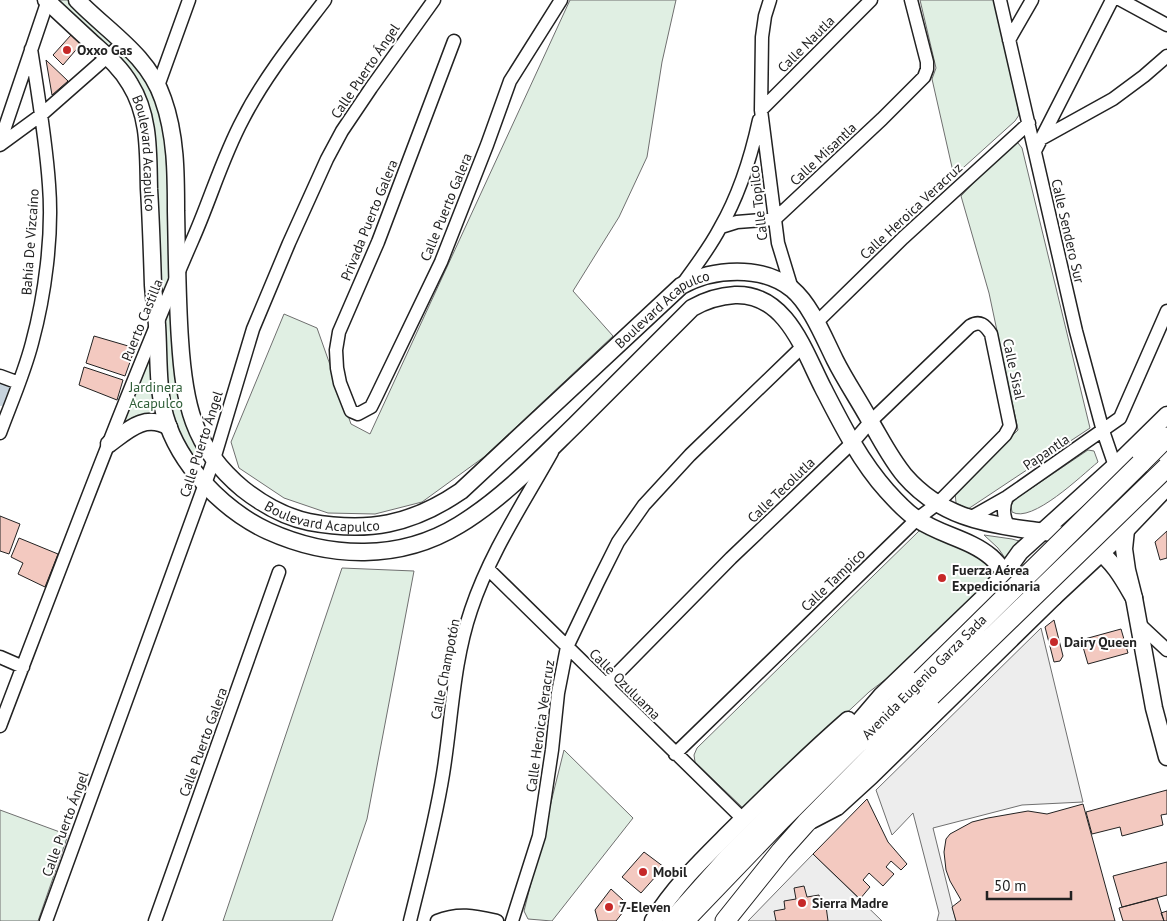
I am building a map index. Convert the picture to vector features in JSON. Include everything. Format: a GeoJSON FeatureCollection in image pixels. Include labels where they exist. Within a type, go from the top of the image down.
{"type":"FeatureCollection","features":[{"type":"Feature","properties":{"kind":"highway","name":"Avenida Eugenio Garza Sada"},"geometry":{"type":"LineString","coordinates":[[684,921],[921,680],[1167,437]]}},
{"type":"Feature","properties":{"kind":"highway","name":"Avenida Eugenio Garza Sada"},"geometry":{"type":"LineString","coordinates":[[730,917],[780,851],[806,823],[931,696],[1167,467]]}},
{"type":"Feature","properties":{"kind":"highway"},"geometry":{"type":"LineString","coordinates":[[701,921],[721,896],[724,888],[723,880]]}},
{"type":"Feature","properties":{"kind":"main road","name":"Boulevard Acapulco"},"geometry":{"type":"LineString","coordinates":[[47,1],[108,56],[126,77],[138,98],[145,121],[159,385],[164,413],[169,427],[187,460],[204,484],[227,505],[258,526],[302,544],[349,552],[377,552],[427,541],[461,524],[510,487],[692,308],[715,297],[737,295],[758,299],[768,304],[791,326],[853,442],[886,490],[917,519],[984,551],[1005,573]]}},
{"type":"Feature","properties":{"kind":"main road","name":"Boulevard Acapulco"},"geometry":{"type":"LineString","coordinates":[[79,1],[124,42],[142,62],[158,86],[170,123],[174,158],[178,304],[185,396],[195,425],[214,459],[234,482],[271,508],[301,520],[349,528],[393,523],[423,513],[461,491],[681,286],[695,278],[716,273],[735,272],[752,273],[774,280],[792,289],[810,312],[841,372],[895,464],[908,480],[937,504],[970,518],[986,524],[1043,532]]}},
{"type":"Feature","properties":{"kind":"main road"},"geometry":{"type":"LineString","coordinates":[[148,161],[174,158]]}},
{"type":"Feature","properties":{"kind":"main road"},"geometry":{"type":"LineString","coordinates":[[716,273],[737,295]]}},
{"type":"Feature","properties":{"kind":"main road"},"geometry":{"type":"LineString","coordinates":[[670,921],[727,857],[846,737],[882,695],[984,597],[1020,552],[1088,491],[1167,415]]}},
{"type":"Feature","properties":{"kind":"main road"},"geometry":{"type":"LineString","coordinates":[[110,444],[126,431],[143,422],[155,421],[169,427]]}},
{"type":"Feature","properties":{"kind":"main road"},"geometry":{"type":"LineString","coordinates":[[1012,528],[1043,517],[1085,481],[1110,470]]}},
{"type":"Feature","properties":{"kind":"main road"},"geometry":{"type":"LineString","coordinates":[[806,823],[837,807],[1165,490]]}},
{"type":"Feature","properties":{"kind":"main road"},"geometry":{"type":"LineString","coordinates":[[1088,491],[1090,508],[1096,522],[1106,532],[1121,534]]}},
{"type":"Feature","properties":{"kind":"main road"},"geometry":{"type":"LineString","coordinates":[[1043,532],[1066,535],[1086,543],[1101,553],[1116,568],[1134,598]]}},
{"type":"Feature","properties":{"kind":"main road"},"geometry":{"type":"LineString","coordinates":[[1121,534],[1154,708],[1167,757]]}},
{"type":"Feature","properties":{"kind":"main road"},"geometry":{"type":"LineString","coordinates":[[1066,535],[1086,566]]}},
{"type":"Feature","properties":{"kind":"main road"},"geometry":{"type":"LineString","coordinates":[[1005,573],[1028,594],[1041,599],[1054,596]]}},
{"type":"Feature","properties":{"kind":"main road"},"geometry":{"type":"LineString","coordinates":[[984,597],[998,599],[1011,608],[1016,617],[1018,633]]}},
{"type":"Feature","properties":{"kind":"main road"},"geometry":{"type":"LineString","coordinates":[[654,921],[671,895],[693,869],[743,819],[848,720],[882,695]]}},
{"type":"Feature","properties":{"kind":"street"},"geometry":{"type":"LineString","coordinates":[[158,86],[189,0]]}},
{"type":"Feature","properties":{"kind":"street","name":"Puerto Castilla"},"geometry":{"type":"LineString","coordinates":[[0,726],[157,322],[231,143],[243,118],[273,70],[324,0]]}},
{"type":"Feature","properties":{"kind":"street","name":"Calle Puerto Ángel"},"geometry":{"type":"LineString","coordinates":[[46,921],[214,459],[253,330],[327,159],[371,88],[434,0]]}},
{"type":"Feature","properties":{"kind":"street","name":"Calle Puerto Galera"},"geometry":{"type":"LineString","coordinates":[[351,411],[358,414],[371,407],[441,262],[488,145],[510,81],[561,0]]}},
{"type":"Feature","properties":{"kind":"street","name":"Calle Topilco"},"geometry":{"type":"LineString","coordinates":[[770,0],[765,16],[762,37],[761,110],[778,243],[792,289]]}},
{"type":"Feature","properties":{"kind":"street","name":"Calle Nautla"},"geometry":{"type":"LineString","coordinates":[[761,110],[871,0]]}},
{"type":"Feature","properties":{"kind":"street","name":"Calle Misantla"},"geometry":{"type":"LineString","coordinates":[[775,219],[924,77],[927,62],[911,0]]}},
{"type":"Feature","properties":{"kind":"street","name":"Calle Sendero Sur"},"geometry":{"type":"LineString","coordinates":[[1000,0],[1029,123],[1037,146],[1076,331],[1103,431],[1110,470]]}},
{"type":"Feature","properties":{"kind":"street"},"geometry":{"type":"LineString","coordinates":[[1009,40],[1032,0]]}},
{"type":"Feature","properties":{"kind":"street"},"geometry":{"type":"LineString","coordinates":[[1037,146],[1112,0]]}},
{"type":"Feature","properties":{"kind":"street"},"geometry":{"type":"LineString","coordinates":[[1121,0],[1167,25]]}},
{"type":"Feature","properties":{"kind":"street"},"geometry":{"type":"LineString","coordinates":[[0,144],[47,1]]}},
{"type":"Feature","properties":{"kind":"street","name":"Privada Puerto Galera"},"geometry":{"type":"LineString","coordinates":[[351,411],[342,390],[337,368],[336,350],[339,332],[378,242],[454,41]]}},
{"type":"Feature","properties":{"kind":"street"},"geometry":{"type":"LineString","coordinates":[[0,144],[41,115],[124,42]]}},
{"type":"Feature","properties":{"kind":"street","name":"Bahía De Vizcaíno"},"geometry":{"type":"LineString","coordinates":[[0,433],[32,344],[40,304],[49,225],[50,187],[31,49]]}},
{"type":"Feature","properties":{"kind":"street"},"geometry":{"type":"LineString","coordinates":[[1037,146],[1113,99],[1167,56]]}},
{"type":"Feature","properties":{"kind":"street","name":"Calle Topilco"},"geometry":{"type":"LineString","coordinates":[[681,286],[707,251],[721,227],[750,158],[761,110]]}},
{"type":"Feature","properties":{"kind":"street","name":"Calle Heroica Veracruz"},"geometry":{"type":"LineString","coordinates":[[816,323],[903,238],[1029,123]]}},
{"type":"Feature","properties":{"kind":"street"},"geometry":{"type":"LineString","coordinates":[[721,227],[737,222],[775,219]]}},
{"type":"Feature","properties":{"kind":"street"},"geometry":{"type":"LineString","coordinates":[[707,251],[710,264],[716,273]]}},
{"type":"Feature","properties":{"kind":"street","name":"Papantla"},"geometry":{"type":"LineString","coordinates":[[970,518],[1007,497],[1120,418],[1167,311]]}},
{"type":"Feature","properties":{"kind":"street","name":"Calle Tecolutla"},"geometry":{"type":"LineString","coordinates":[[606,685],[731,558],[853,442],[871,421],[970,326],[981,323]]}},
{"type":"Feature","properties":{"kind":"street","name":"Calle Sisal"},"geometry":{"type":"LineString","coordinates":[[981,323],[991,334],[1010,426]]}},
{"type":"Feature","properties":{"kind":"street","name":"Calle Heroica Veracruz"},"geometry":{"type":"LineString","coordinates":[[512,921],[539,836],[558,693],[567,647],[618,542],[644,505],[690,455],[803,346]]}},
{"type":"Feature","properties":{"kind":"street"},"geometry":{"type":"LineString","coordinates":[[0,376],[19,383]]}},
{"type":"Feature","properties":{"kind":"street","name":"Calle Tampico"},"geometry":{"type":"LineString","coordinates":[[675,754],[917,519],[937,504],[997,444],[1010,426]]}},
{"type":"Feature","properties":{"kind":"street","name":"Calle Champotón"},"geometry":{"type":"LineString","coordinates":[[410,921],[436,818],[444,771],[456,673],[471,611],[505,532],[559,440]]}},
{"type":"Feature","properties":{"kind":"street"},"geometry":{"type":"LineString","coordinates":[[1007,497],[1003,511],[1005,520],[1012,528]]}},
{"type":"Feature","properties":{"kind":"street","name":"Calle Ozuluama"},"geometry":{"type":"LineString","coordinates":[[488,569],[743,819]]}},
{"type":"Feature","properties":{"kind":"street","name":"Calle Puerto Galera"},"geometry":{"type":"LineString","coordinates":[[154,921],[279,572]]}},
{"type":"Feature","properties":{"kind":"street"},"geometry":{"type":"LineString","coordinates":[[1138,624],[1167,650]]}},
{"type":"Feature","properties":{"kind":"street"},"geometry":{"type":"LineString","coordinates":[[0,657],[23,667]]}},
{"type":"Feature","properties":{"kind":"street"},"geometry":{"type":"LineString","coordinates":[[437,921],[455,916],[471,915],[497,921]]}},
{"type":"Feature","properties":{"kind":"green space","name":"Jardinera Acapulco"},"geometry":{"type":"Polygon","coordinates":[[[55,0],[73,0],[148,79],[165,130],[175,375],[187,427],[204,456],[194,461],[172,425],[134,422],[121,423],[161,327],[147,110],[55,0]]]}},
{"type":"Feature","properties":{"kind":"green space"},"geometry":{"type":"Polygon","coordinates":[[[570,0],[676,0],[662,62],[647,157],[619,217],[573,291],[613,336],[484,457],[422,502],[375,514],[328,513],[284,498],[239,468],[231,442],[284,314],[317,328],[351,424],[370,434],[570,0]]]}},
{"type":"Feature","properties":{"kind":"green space"},"geometry":{"type":"Polygon","coordinates":[[[920,0],[994,0],[1017,102],[1019,115],[1015,121],[954,176],[932,79],[936,68],[920,0]]]}},
{"type":"Feature","properties":{"kind":"green space"},"geometry":{"type":"Polygon","coordinates":[[[1012,142],[1018,143],[1022,148],[1090,428],[968,509],[956,503],[955,492],[1018,430],[989,293],[961,196],[1012,142]]]}},
{"type":"Feature","properties":{"kind":"green space"},"geometry":{"type":"Polygon","coordinates":[[[1088,450],[1094,451],[1098,462],[1069,487],[1032,511],[1021,514],[1012,512],[1011,506],[1014,500],[1088,450]]]}},
{"type":"Feature","properties":{"kind":"green space"},"geometry":{"type":"Polygon","coordinates":[[[925,529],[985,554],[994,570],[993,578],[937,640],[869,692],[744,809],[695,762],[694,755],[697,748],[919,531],[925,529]]]}},
{"type":"Feature","properties":{"kind":"green space"},"geometry":{"type":"Polygon","coordinates":[[[984,535],[1019,541],[1005,558],[998,548],[984,535]]]}},
{"type":"Feature","properties":{"kind":"green space"},"geometry":{"type":"Polygon","coordinates":[[[342,568],[414,571],[367,819],[332,921],[223,921],[342,568]]]}},
{"type":"Feature","properties":{"kind":"green space"},"geometry":{"type":"Polygon","coordinates":[[[564,750],[633,818],[552,921],[528,919],[524,911],[564,750]]]}},
{"type":"Feature","properties":{"kind":"green space"},"geometry":{"type":"Polygon","coordinates":[[[0,810],[68,835],[38,921],[0,921],[0,810]]]}},
{"type":"Feature","properties":{"kind":"shaded area"},"geometry":{"type":"Polygon","coordinates":[[[1041,628],[1083,802],[1022,805],[933,828],[956,921],[937,921],[939,913],[913,813],[892,835],[876,790],[1041,628]]]}},
{"type":"Feature","properties":{"kind":"shaded area"},"geometry":{"type":"Polygon","coordinates":[[[813,854],[882,921],[748,921],[813,854]]]}},
{"type":"Feature","properties":{"kind":"building","name":"Oxxo Gas"},"geometry":{"type":"Polygon","coordinates":[[[71,35],[81,44],[63,65],[53,55],[71,35]]]}},
{"type":"Feature","properties":{"kind":"building"},"geometry":{"type":"Polygon","coordinates":[[[46,60],[68,81],[52,95],[46,60]]]}},
{"type":"Feature","properties":{"kind":"building"},"geometry":{"type":"Polygon","coordinates":[[[94,336],[135,348],[125,376],[86,363],[94,336]]]}},
{"type":"Feature","properties":{"kind":"building"},"geometry":{"type":"Polygon","coordinates":[[[84,367],[123,380],[117,400],[79,385],[84,367]]]}},
{"type":"Feature","properties":{"kind":"building"},"geometry":{"type":"Polygon","coordinates":[[[0,516],[20,524],[9,554],[0,551],[0,516]]]}},
{"type":"Feature","properties":{"kind":"building"},"geometry":{"type":"Polygon","coordinates":[[[1167,531],[1167,558],[1160,560],[1155,542],[1167,531]]]}},
{"type":"Feature","properties":{"kind":"building"},"geometry":{"type":"Polygon","coordinates":[[[19,538],[58,554],[45,587],[18,574],[23,563],[11,557],[19,538]]]}},
{"type":"Feature","properties":{"kind":"building","name":"Dairy Queen"},"geometry":{"type":"Polygon","coordinates":[[[1054,620],[1063,656],[1060,661],[1054,662],[1045,627],[1054,620]]]}},
{"type":"Feature","properties":{"kind":"building"},"geometry":{"type":"Polygon","coordinates":[[[1121,629],[1128,653],[1088,664],[1081,640],[1121,629]]]}},
{"type":"Feature","properties":{"kind":"building"},"geometry":{"type":"Polygon","coordinates":[[[1167,790],[1167,814],[1161,815],[1163,825],[1122,836],[1120,827],[1092,834],[1086,812],[1167,790]]]}},
{"type":"Feature","properties":{"kind":"building"},"geometry":{"type":"Polygon","coordinates":[[[867,799],[888,842],[907,864],[901,870],[891,861],[886,867],[894,874],[883,886],[869,873],[863,880],[870,887],[860,899],[813,854],[867,799]]]}},
{"type":"Feature","properties":{"kind":"building"},"geometry":{"type":"Polygon","coordinates":[[[1083,804],[1115,921],[956,921],[952,907],[961,900],[946,870],[944,852],[946,839],[950,834],[972,822],[988,818],[1028,811],[1047,814],[1083,804]]]}},
{"type":"Feature","properties":{"kind":"building","name":"Mobil"},"geometry":{"type":"Polygon","coordinates":[[[644,852],[664,867],[641,893],[622,877],[644,852]]]}},
{"type":"Feature","properties":{"kind":"building"},"geometry":{"type":"Polygon","coordinates":[[[1167,862],[1167,895],[1122,907],[1113,876],[1167,862]]]}},
{"type":"Feature","properties":{"kind":"building","name":"Sierra Madre"},"geometry":{"type":"Polygon","coordinates":[[[804,886],[807,897],[819,895],[821,906],[826,906],[828,921],[776,921],[774,911],[785,909],[784,901],[796,899],[794,888],[804,886]]]}},
{"type":"Feature","properties":{"kind":"building","name":"7-Eleven"},"geometry":{"type":"Polygon","coordinates":[[[611,889],[623,900],[619,904],[623,912],[616,921],[598,921],[595,910],[611,889]]]}},
{"type":"Feature","properties":{"kind":"building"},"geometry":{"type":"Polygon","coordinates":[[[1157,898],[1164,921],[1123,921],[1119,908],[1157,898]]]}},
{"type":"Feature","properties":{"kind":"building"},"geometry":{"type":"Polygon","coordinates":[[[1167,911],[1167,921],[1164,921],[1161,913],[1167,911]]]}},
{"type":"Feature","properties":{"kind":"waterway"},"geometry":{"type":"LineString","coordinates":[[0,387],[3,388],[0,396]]}},
{"type":"Feature","properties":{"kind":"place","name":"Oxxo Gas"},"geometry":{"type":"Point","coordinates":[67,50]}},
{"type":"Feature","properties":{"kind":"place","name":"Fuerza Aérea Expedicionaria"},"geometry":{"type":"Point","coordinates":[942,578]}},
{"type":"Feature","properties":{"kind":"place","name":"Dairy Queen"},"geometry":{"type":"Point","coordinates":[1054,642]}},
{"type":"Feature","properties":{"kind":"place","name":"Mobil"},"geometry":{"type":"Point","coordinates":[643,872]}},
{"type":"Feature","properties":{"kind":"place","name":"Sierra Madre"},"geometry":{"type":"Point","coordinates":[802,903]}},
{"type":"Feature","properties":{"kind":"place","name":"7-Eleven"},"geometry":{"type":"Point","coordinates":[609,907]}}]}
